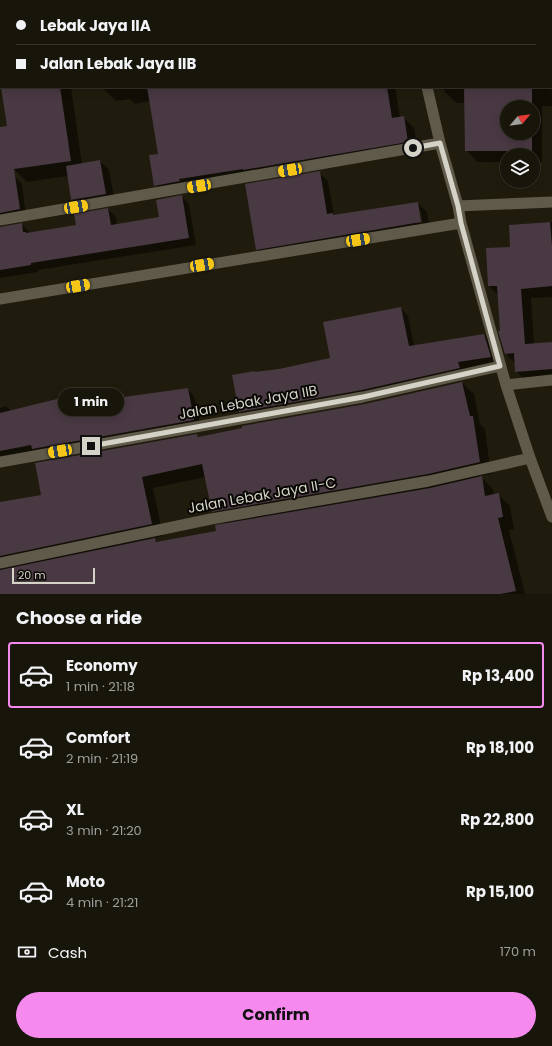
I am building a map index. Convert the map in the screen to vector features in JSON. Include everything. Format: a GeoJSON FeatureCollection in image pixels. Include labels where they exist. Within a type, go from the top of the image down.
{"type":"FeatureCollection","features":[{"type":"Feature","properties":{"kind":"street"},"geometry":{"type":"LineString","coordinates":[[428,88],[440,143],[500,366],[530,458],[552,516]]}},
{"type":"Feature","properties":{"kind":"street"},"geometry":{"type":"LineString","coordinates":[[0,220],[440,143]]}},
{"type":"Feature","properties":{"kind":"street"},"geometry":{"type":"LineString","coordinates":[[458,206],[552,202]]}},
{"type":"Feature","properties":{"kind":"street"},"geometry":{"type":"LineString","coordinates":[[0,299],[461,223]]}},
{"type":"Feature","properties":{"kind":"street","name":"Jalan Lebak Jaya IIB"},"geometry":{"type":"LineString","coordinates":[[0,462],[363,397],[500,366]]}},
{"type":"Feature","properties":{"kind":"street"},"geometry":{"type":"LineString","coordinates":[[506,385],[552,380]]}},
{"type":"Feature","properties":{"kind":"street","name":"Jalan Lebak Jaya II-C"},"geometry":{"type":"LineString","coordinates":[[0,563],[211,519],[429,481],[530,458]]}},
{"type":"Feature","properties":{"kind":"building"},"geometry":{"type":"Polygon","coordinates":[[[1,88],[60,88],[71,161],[14,169],[20,209],[0,213],[0,127],[7,126],[1,88]]]}},
{"type":"Feature","properties":{"kind":"building"},"geometry":{"type":"Polygon","coordinates":[[[147,88],[387,88],[392,118],[404,116],[408,142],[243,170],[179,179],[180,181],[154,186],[149,155],[158,154],[147,88]]]}},
{"type":"Feature","properties":{"kind":"building"},"geometry":{"type":"Polygon","coordinates":[[[464,88],[532,88],[532,100],[500,100],[500,140],[532,140],[532,148],[500,148],[500,151],[465,151],[464,88]]]}},
{"type":"Feature","properties":{"kind":"building"},"geometry":{"type":"Polygon","coordinates":[[[100,160],[106,194],[71,200],[66,166],[100,160]]]}},
{"type":"Feature","properties":{"kind":"building"},"geometry":{"type":"Polygon","coordinates":[[[320,171],[327,214],[333,213],[333,215],[418,202],[421,222],[256,250],[245,184],[320,171]]]}},
{"type":"Feature","properties":{"kind":"building"},"geometry":{"type":"Polygon","coordinates":[[[182,195],[189,238],[31,263],[31,265],[0,270],[0,227],[22,223],[23,232],[26,233],[76,225],[74,214],[108,208],[111,225],[159,217],[156,200],[182,195]]]}},
{"type":"Feature","properties":{"kind":"building"},"geometry":{"type":"Polygon","coordinates":[[[550,222],[552,246],[552,286],[521,289],[525,344],[552,342],[552,369],[515,372],[514,353],[505,354],[498,331],[500,331],[497,286],[488,286],[486,248],[510,247],[509,225],[550,222]]]}},
{"type":"Feature","properties":{"kind":"building"},"geometry":{"type":"Polygon","coordinates":[[[401,307],[409,346],[484,334],[491,357],[458,362],[460,368],[362,390],[239,412],[232,375],[279,369],[330,358],[323,322],[401,307]]]}},
{"type":"Feature","properties":{"kind":"building"},"geometry":{"type":"Polygon","coordinates":[[[462,382],[470,416],[473,416],[480,462],[428,474],[212,512],[202,464],[142,477],[152,524],[0,556],[0,502],[41,495],[35,463],[197,434],[198,437],[242,428],[242,426],[365,404],[462,382]]]}},
{"type":"Feature","properties":{"kind":"building"},"geometry":{"type":"Polygon","coordinates":[[[188,388],[194,420],[32,449],[31,445],[0,451],[0,413],[65,397],[67,405],[124,394],[124,397],[188,388]]]}},
{"type":"Feature","properties":{"kind":"building"},"geometry":{"type":"Polygon","coordinates":[[[482,476],[485,496],[499,493],[503,517],[498,518],[516,591],[500,594],[0,594],[0,570],[155,538],[156,542],[216,531],[215,525],[430,488],[482,476]]]}},
{"type":"Feature","properties":{"kind":"route"},"geometry":{"type":"LineString","coordinates":[[91,446],[363,397],[500,366],[440,143],[413,148]]}}]}
